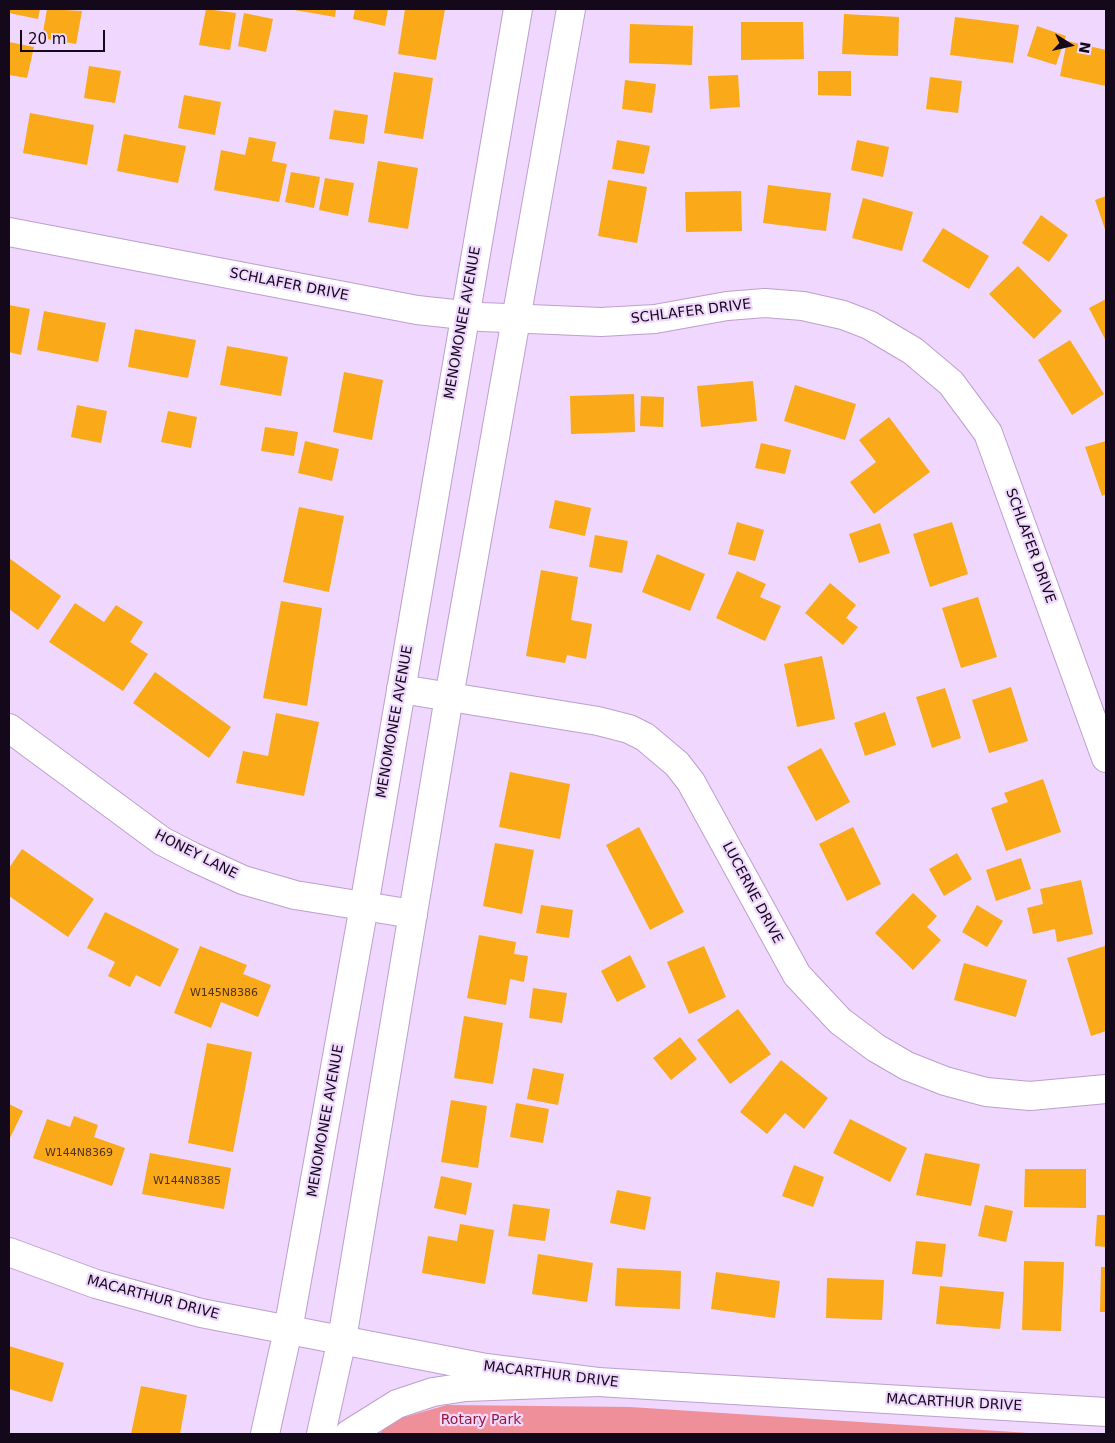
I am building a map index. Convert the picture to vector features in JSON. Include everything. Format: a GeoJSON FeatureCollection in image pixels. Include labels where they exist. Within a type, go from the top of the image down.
{"type":"FeatureCollection","features":[{"type":"Feature","properties":{"kind":"street","name":"MENOMONEE AVENUE"},"geometry":{"type":"LineString","coordinates":[[265,1434],[288,1330],[364,906],[518,9]]}},
{"type":"Feature","properties":{"kind":"street"},"geometry":{"type":"LineString","coordinates":[[321,1434],[342,1339],[450,697],[571,9]]}},
{"type":"Feature","properties":{"kind":"street","name":"SCHLAFER DRIVE"},"geometry":{"type":"LineString","coordinates":[[9,232],[417,310],[518,319],[601,322],[655,319],[727,306],[765,303],[803,306],[843,315],[869,325],[913,351],[951,383],[988,433],[1106,758]]}},
{"type":"Feature","properties":{"kind":"street","name":"LUCERNE DRIVE"},"geometry":{"type":"LineString","coordinates":[[400,689],[598,721],[629,729],[660,748],[677,764],[691,782],[797,975],[840,1021],[876,1048],[907,1066],[945,1081],[986,1092],[1030,1096],[1106,1089]]}},
{"type":"Feature","properties":{"kind":"street","name":"HONEY LANE"},"geometry":{"type":"LineString","coordinates":[[9,728],[162,841],[193,857],[243,880],[295,895],[413,914]]}},
{"type":"Feature","properties":{"kind":"street","name":"MACARTHUR DRIVE"},"geometry":{"type":"LineString","coordinates":[[9,1252],[96,1284],[201,1313],[486,1368],[598,1382],[1106,1412]]}},
{"type":"Feature","properties":{"kind":"street"},"geometry":{"type":"LineString","coordinates":[[349,1434],[397,1404],[433,1392],[466,1387],[598,1382]]}},
{"type":"Feature","properties":{"kind":"green space","name":"Rotary Park"},"geometry":{"type":"Polygon","coordinates":[[[447,1405],[630,1407],[1044,1434],[379,1434],[394,1420],[447,1405]]]}},
{"type":"Feature","properties":{"kind":"building"},"geometry":{"type":"Polygon","coordinates":[[[10,9],[40,9],[38,19],[9,13],[10,9]]]}},
{"type":"Feature","properties":{"kind":"building"},"geometry":{"type":"Polygon","coordinates":[[[47,9],[82,11],[76,44],[42,38],[47,9]]]}},
{"type":"Feature","properties":{"kind":"building"},"geometry":{"type":"Polygon","coordinates":[[[206,9],[236,13],[230,50],[199,45],[206,9]]]}},
{"type":"Feature","properties":{"kind":"building"},"geometry":{"type":"Polygon","coordinates":[[[289,9],[336,9],[335,17],[289,9]]]}},
{"type":"Feature","properties":{"kind":"building"},"geometry":{"type":"Polygon","coordinates":[[[355,9],[388,9],[385,26],[353,19],[355,9]]]}},
{"type":"Feature","properties":{"kind":"building"},"geometry":{"type":"Polygon","coordinates":[[[405,9],[445,9],[436,60],[398,54],[405,9]]]}},
{"type":"Feature","properties":{"kind":"building"},"geometry":{"type":"Polygon","coordinates":[[[244,13],[273,19],[266,52],[238,46],[244,13]]]}},
{"type":"Feature","properties":{"kind":"building"},"geometry":{"type":"Polygon","coordinates":[[[844,14],[899,17],[898,56],[842,54],[844,14]]]}},
{"type":"Feature","properties":{"kind":"building"},"geometry":{"type":"Polygon","coordinates":[[[955,17],[1019,25],[1013,63],[950,55],[955,17]]]}},
{"type":"Feature","properties":{"kind":"building"},"geometry":{"type":"Polygon","coordinates":[[[741,22],[803,22],[804,59],[741,60],[741,22]]]}},
{"type":"Feature","properties":{"kind":"building"},"geometry":{"type":"Polygon","coordinates":[[[630,24],[693,26],[692,65],[629,63],[630,24]]]}},
{"type":"Feature","properties":{"kind":"building"},"geometry":{"type":"Polygon","coordinates":[[[1037,26],[1066,36],[1056,65],[1027,56],[1037,26]]]}},
{"type":"Feature","properties":{"kind":"building"},"geometry":{"type":"Polygon","coordinates":[[[1067,41],[1106,50],[1106,86],[1060,76],[1067,41]]]}},
{"type":"Feature","properties":{"kind":"building"},"geometry":{"type":"Polygon","coordinates":[[[9,42],[34,47],[27,78],[9,75],[9,42]]]}},
{"type":"Feature","properties":{"kind":"building"},"geometry":{"type":"Polygon","coordinates":[[[89,66],[121,71],[115,103],[84,98],[89,66]]]}},
{"type":"Feature","properties":{"kind":"building"},"geometry":{"type":"Polygon","coordinates":[[[818,71],[851,71],[851,96],[818,95],[818,71]]]}},
{"type":"Feature","properties":{"kind":"building"},"geometry":{"type":"Polygon","coordinates":[[[394,72],[433,78],[423,139],[384,133],[394,72]]]}},
{"type":"Feature","properties":{"kind":"building"},"geometry":{"type":"Polygon","coordinates":[[[738,75],[740,107],[710,109],[708,76],[738,75]]]}},
{"type":"Feature","properties":{"kind":"building"},"geometry":{"type":"Polygon","coordinates":[[[930,77],[962,81],[958,113],[926,109],[930,77]]]}},
{"type":"Feature","properties":{"kind":"building"},"geometry":{"type":"Polygon","coordinates":[[[625,80],[656,84],[652,113],[622,109],[625,80]]]}},
{"type":"Feature","properties":{"kind":"building"},"geometry":{"type":"Polygon","coordinates":[[[184,95],[221,102],[215,135],[178,128],[184,95]]]}},
{"type":"Feature","properties":{"kind":"building"},"geometry":{"type":"Polygon","coordinates":[[[334,110],[368,115],[364,144],[329,139],[334,110]]]}},
{"type":"Feature","properties":{"kind":"building"},"geometry":{"type":"Polygon","coordinates":[[[30,113],[94,125],[87,165],[23,153],[30,113]]]}},
{"type":"Feature","properties":{"kind":"building"},"geometry":{"type":"Polygon","coordinates":[[[124,134],[186,146],[178,183],[117,171],[124,134]]]}},
{"type":"Feature","properties":{"kind":"building"},"geometry":{"type":"Polygon","coordinates":[[[249,137],[276,142],[272,161],[287,164],[279,202],[214,190],[221,150],[245,155],[249,137]]]}},
{"type":"Feature","properties":{"kind":"building"},"geometry":{"type":"Polygon","coordinates":[[[617,140],[650,146],[644,174],[612,169],[617,140]]]}},
{"type":"Feature","properties":{"kind":"building"},"geometry":{"type":"Polygon","coordinates":[[[857,140],[889,147],[883,177],[851,170],[857,140]]]}},
{"type":"Feature","properties":{"kind":"building"},"geometry":{"type":"Polygon","coordinates":[[[378,161],[418,168],[408,229],[368,222],[378,161]]]}},
{"type":"Feature","properties":{"kind":"building"},"geometry":{"type":"Polygon","coordinates":[[[291,172],[320,177],[314,208],[285,202],[291,172]]]}},
{"type":"Feature","properties":{"kind":"building"},"geometry":{"type":"Polygon","coordinates":[[[325,178],[354,183],[348,216],[319,210],[325,178]]]}},
{"type":"Feature","properties":{"kind":"building"},"geometry":{"type":"Polygon","coordinates":[[[608,180],[647,187],[637,243],[598,236],[608,180]]]}},
{"type":"Feature","properties":{"kind":"building"},"geometry":{"type":"Polygon","coordinates":[[[768,185],[831,193],[826,231],[763,223],[768,185]]]}},
{"type":"Feature","properties":{"kind":"building"},"geometry":{"type":"Polygon","coordinates":[[[741,191],[742,231],[686,232],[685,192],[741,191]]]}},
{"type":"Feature","properties":{"kind":"building"},"geometry":{"type":"Polygon","coordinates":[[[1106,196],[1106,232],[1095,200],[1106,196]]]}},
{"type":"Feature","properties":{"kind":"building"},"geometry":{"type":"Polygon","coordinates":[[[863,198],[913,212],[902,251],[852,238],[863,198]]]}},
{"type":"Feature","properties":{"kind":"building"},"geometry":{"type":"Polygon","coordinates":[[[1041,215],[1068,235],[1049,262],[1022,243],[1041,215]]]}},
{"type":"Feature","properties":{"kind":"building"},"geometry":{"type":"Polygon","coordinates":[[[943,228],[989,256],[969,289],[922,261],[943,228]]]}},
{"type":"Feature","properties":{"kind":"building"},"geometry":{"type":"Polygon","coordinates":[[[1018,266],[1062,311],[1034,339],[989,294],[1018,266]]]}},
{"type":"Feature","properties":{"kind":"building"},"geometry":{"type":"Polygon","coordinates":[[[1106,299],[1106,341],[1089,308],[1106,299]]]}},
{"type":"Feature","properties":{"kind":"building"},"geometry":{"type":"Polygon","coordinates":[[[9,305],[30,309],[21,355],[9,352],[9,305]]]}},
{"type":"Feature","properties":{"kind":"building"},"geometry":{"type":"Polygon","coordinates":[[[44,311],[106,323],[98,362],[37,350],[44,311]]]}},
{"type":"Feature","properties":{"kind":"building"},"geometry":{"type":"Polygon","coordinates":[[[135,329],[196,340],[188,378],[128,367],[135,329]]]}},
{"type":"Feature","properties":{"kind":"building"},"geometry":{"type":"Polygon","coordinates":[[[1070,340],[1104,394],[1072,415],[1038,360],[1070,340]]]}},
{"type":"Feature","properties":{"kind":"building"},"geometry":{"type":"Polygon","coordinates":[[[227,346],[288,357],[281,396],[220,385],[227,346]]]}},
{"type":"Feature","properties":{"kind":"building"},"geometry":{"type":"Polygon","coordinates":[[[344,372],[383,380],[372,440],[333,432],[344,372]]]}},
{"type":"Feature","properties":{"kind":"building"},"geometry":{"type":"Polygon","coordinates":[[[753,381],[757,421],[701,427],[697,386],[753,381]]]}},
{"type":"Feature","properties":{"kind":"building"},"geometry":{"type":"Polygon","coordinates":[[[795,385],[856,404],[845,440],[784,421],[795,385]]]}},
{"type":"Feature","properties":{"kind":"building"},"geometry":{"type":"Polygon","coordinates":[[[634,394],[635,432],[571,434],[570,396],[634,394]]]}},
{"type":"Feature","properties":{"kind":"building"},"geometry":{"type":"Polygon","coordinates":[[[641,396],[664,397],[663,427],[640,426],[641,396]]]}},
{"type":"Feature","properties":{"kind":"building"},"geometry":{"type":"Polygon","coordinates":[[[77,405],[107,411],[101,443],[71,437],[77,405]]]}},
{"type":"Feature","properties":{"kind":"building"},"geometry":{"type":"Polygon","coordinates":[[[168,411],[197,417],[191,448],[161,442],[168,411]]]}},
{"type":"Feature","properties":{"kind":"building"},"geometry":{"type":"Polygon","coordinates":[[[889,417],[930,472],[874,514],[850,482],[876,462],[859,440],[889,417]]]}},
{"type":"Feature","properties":{"kind":"building"},"geometry":{"type":"Polygon","coordinates":[[[265,427],[298,432],[294,456],[261,451],[265,427]]]}},
{"type":"Feature","properties":{"kind":"building"},"geometry":{"type":"Polygon","coordinates":[[[305,441],[339,449],[332,481],[298,473],[305,441]]]}},
{"type":"Feature","properties":{"kind":"building"},"geometry":{"type":"Polygon","coordinates":[[[1106,441],[1106,494],[1102,496],[1085,447],[1106,441]]]}},
{"type":"Feature","properties":{"kind":"building"},"geometry":{"type":"Polygon","coordinates":[[[761,443],[791,450],[785,474],[755,468],[761,443]]]}},
{"type":"Feature","properties":{"kind":"building"},"geometry":{"type":"Polygon","coordinates":[[[555,500],[591,508],[585,536],[549,528],[555,500]]]}},
{"type":"Feature","properties":{"kind":"building"},"geometry":{"type":"Polygon","coordinates":[[[299,507],[344,516],[329,592],[283,582],[299,507]]]}},
{"type":"Feature","properties":{"kind":"building"},"geometry":{"type":"Polygon","coordinates":[[[737,522],[764,530],[755,561],[728,554],[737,522]]]}},
{"type":"Feature","properties":{"kind":"building"},"geometry":{"type":"Polygon","coordinates":[[[952,522],[968,574],[930,587],[913,534],[952,522]]]}},
{"type":"Feature","properties":{"kind":"building"},"geometry":{"type":"Polygon","coordinates":[[[880,523],[890,553],[859,563],[849,534],[880,523]]]}},
{"type":"Feature","properties":{"kind":"building"},"geometry":{"type":"Polygon","coordinates":[[[595,535],[628,541],[622,573],[589,567],[595,535]]]}},
{"type":"Feature","properties":{"kind":"building"},"geometry":{"type":"Polygon","coordinates":[[[657,554],[705,574],[690,611],[642,592],[657,554]]]}},
{"type":"Feature","properties":{"kind":"building"},"geometry":{"type":"Polygon","coordinates":[[[9,558],[61,596],[38,630],[9,609],[9,558]]]}},
{"type":"Feature","properties":{"kind":"building"},"geometry":{"type":"Polygon","coordinates":[[[541,570],[578,577],[571,620],[592,624],[586,659],[567,655],[565,663],[526,656],[541,570]]]}},
{"type":"Feature","properties":{"kind":"building"},"geometry":{"type":"Polygon","coordinates":[[[737,571],[766,584],[760,597],[781,606],[765,641],[716,618],[737,571]]]}},
{"type":"Feature","properties":{"kind":"building"},"geometry":{"type":"Polygon","coordinates":[[[830,583],[856,605],[846,618],[858,627],[843,645],[805,613],[830,583]]]}},
{"type":"Feature","properties":{"kind":"building"},"geometry":{"type":"Polygon","coordinates":[[[978,597],[997,657],[961,668],[942,608],[978,597]]]}},
{"type":"Feature","properties":{"kind":"building"},"geometry":{"type":"Polygon","coordinates":[[[281,601],[322,608],[307,706],[263,698],[281,601]]]}},
{"type":"Feature","properties":{"kind":"building"},"geometry":{"type":"Polygon","coordinates":[[[75,603],[104,622],[116,605],[143,622],[130,642],[148,654],[123,691],[49,642],[75,603]]]}},
{"type":"Feature","properties":{"kind":"building"},"geometry":{"type":"Polygon","coordinates":[[[822,656],[835,719],[797,727],[784,664],[822,656]]]}},
{"type":"Feature","properties":{"kind":"building"},"geometry":{"type":"Polygon","coordinates":[[[155,672],[231,727],[209,758],[133,703],[155,672]]]}},
{"type":"Feature","properties":{"kind":"building"},"geometry":{"type":"Polygon","coordinates":[[[1011,687],[1028,741],[989,753],[972,700],[1011,687]]]}},
{"type":"Feature","properties":{"kind":"building"},"geometry":{"type":"Polygon","coordinates":[[[945,688],[961,738],[932,748],[916,697],[945,688]]]}},
{"type":"Feature","properties":{"kind":"building"},"geometry":{"type":"Polygon","coordinates":[[[885,712],[896,745],[865,756],[854,723],[885,712]]]}},
{"type":"Feature","properties":{"kind":"building"},"geometry":{"type":"Polygon","coordinates":[[[276,713],[319,722],[304,796],[236,783],[243,751],[268,756],[276,713]]]}},
{"type":"Feature","properties":{"kind":"building"},"geometry":{"type":"Polygon","coordinates":[[[821,748],[850,802],[816,821],[787,767],[821,748]]]}},
{"type":"Feature","properties":{"kind":"building"},"geometry":{"type":"Polygon","coordinates":[[[510,772],[570,784],[560,839],[499,827],[510,772]]]}},
{"type":"Feature","properties":{"kind":"building"},"geometry":{"type":"Polygon","coordinates":[[[1043,779],[1061,832],[1006,851],[991,808],[1008,802],[1004,793],[1043,779]]]}},
{"type":"Feature","properties":{"kind":"building"},"geometry":{"type":"Polygon","coordinates":[[[639,827],[684,912],[650,930],[606,845],[639,827]]]}},
{"type":"Feature","properties":{"kind":"building"},"geometry":{"type":"Polygon","coordinates":[[[853,827],[881,884],[847,901],[819,844],[853,827]]]}},
{"type":"Feature","properties":{"kind":"building"},"geometry":{"type":"Polygon","coordinates":[[[495,843],[534,850],[522,914],[483,906],[495,843]]]}},
{"type":"Feature","properties":{"kind":"building"},"geometry":{"type":"Polygon","coordinates":[[[22,849],[94,899],[68,937],[9,896],[9,868],[22,849]]]}},
{"type":"Feature","properties":{"kind":"building"},"geometry":{"type":"Polygon","coordinates":[[[957,853],[972,879],[944,896],[929,869],[957,853]]]}},
{"type":"Feature","properties":{"kind":"building"},"geometry":{"type":"Polygon","coordinates":[[[1021,858],[1031,889],[996,901],[986,870],[1021,858]]]}},
{"type":"Feature","properties":{"kind":"building"},"geometry":{"type":"Polygon","coordinates":[[[1081,880],[1093,934],[1057,942],[1055,929],[1033,934],[1027,908],[1043,904],[1040,889],[1081,880]]]}},
{"type":"Feature","properties":{"kind":"building"},"geometry":{"type":"Polygon","coordinates":[[[913,893],[937,916],[927,927],[941,940],[913,970],[875,933],[913,893]]]}},
{"type":"Feature","properties":{"kind":"building"},"geometry":{"type":"Polygon","coordinates":[[[541,905],[573,910],[569,938],[536,933],[541,905]]]}},
{"type":"Feature","properties":{"kind":"building"},"geometry":{"type":"Polygon","coordinates":[[[977,905],[1003,921],[987,947],[962,932],[977,905]]]}},
{"type":"Feature","properties":{"kind":"building"},"geometry":{"type":"Polygon","coordinates":[[[105,912],[179,949],[160,987],[136,975],[130,987],[108,976],[115,962],[87,948],[105,912]]]}},
{"type":"Feature","properties":{"kind":"building"},"geometry":{"type":"Polygon","coordinates":[[[479,935],[516,942],[514,954],[528,956],[524,982],[510,979],[506,1005],[467,998],[479,935]]]}},
{"type":"Feature","properties":{"kind":"building"},"geometry":{"type":"Polygon","coordinates":[[[200,946],[247,965],[243,974],[271,985],[258,1017],[221,1002],[211,1028],[174,1013],[200,946]]]}},
{"type":"Feature","properties":{"kind":"building"},"geometry":{"type":"Polygon","coordinates":[[[704,946],[726,997],[689,1014],[667,962],[704,946]]]}},
{"type":"Feature","properties":{"kind":"building"},"geometry":{"type":"Polygon","coordinates":[[[1105,946],[1106,1031],[1091,1036],[1067,958],[1105,946]]]}},
{"type":"Feature","properties":{"kind":"building"},"geometry":{"type":"Polygon","coordinates":[[[630,955],[646,987],[617,1002],[601,971],[630,955]]]}},
{"type":"Feature","properties":{"kind":"building"},"geometry":{"type":"Polygon","coordinates":[[[964,963],[1027,980],[1016,1017],[954,1000],[964,963]]]}},
{"type":"Feature","properties":{"kind":"building"},"geometry":{"type":"Polygon","coordinates":[[[533,988],[567,993],[562,1023],[529,1018],[533,988]]]}},
{"type":"Feature","properties":{"kind":"building"},"geometry":{"type":"Polygon","coordinates":[[[738,1009],[771,1054],[730,1084],[697,1040],[738,1009]]]}},
{"type":"Feature","properties":{"kind":"building"},"geometry":{"type":"Polygon","coordinates":[[[464,1016],[503,1023],[493,1084],[454,1078],[464,1016]]]}},
{"type":"Feature","properties":{"kind":"building"},"geometry":{"type":"Polygon","coordinates":[[[680,1037],[697,1059],[671,1080],[653,1058],[680,1037]]]}},
{"type":"Feature","properties":{"kind":"building"},"geometry":{"type":"Polygon","coordinates":[[[207,1043],[252,1052],[233,1152],[188,1143],[207,1043]]]}},
{"type":"Feature","properties":{"kind":"building"},"geometry":{"type":"Polygon","coordinates":[[[781,1060],[828,1098],[804,1129],[785,1113],[767,1134],[740,1112],[781,1060]]]}},
{"type":"Feature","properties":{"kind":"building"},"geometry":{"type":"Polygon","coordinates":[[[533,1068],[564,1074],[558,1105],[527,1099],[533,1068]]]}},
{"type":"Feature","properties":{"kind":"building"},"geometry":{"type":"Polygon","coordinates":[[[451,1100],[487,1106],[478,1168],[441,1162],[451,1100]]]}},
{"type":"Feature","properties":{"kind":"building"},"geometry":{"type":"Polygon","coordinates":[[[516,1103],[549,1109],[543,1143],[510,1137],[516,1103]]]}},
{"type":"Feature","properties":{"kind":"building"},"geometry":{"type":"Polygon","coordinates":[[[9,1104],[23,1111],[9,1140],[9,1104]]]}},
{"type":"Feature","properties":{"kind":"building"},"geometry":{"type":"Polygon","coordinates":[[[74,1116],[98,1125],[94,1137],[125,1148],[112,1186],[33,1158],[47,1119],[70,1127],[74,1116]]]}},
{"type":"Feature","properties":{"kind":"building"},"geometry":{"type":"Polygon","coordinates":[[[850,1119],[907,1148],[890,1182],[833,1153],[850,1119]]]}},
{"type":"Feature","properties":{"kind":"building"},"geometry":{"type":"Polygon","coordinates":[[[150,1153],[231,1168],[224,1209],[142,1194],[150,1153]]]}},
{"type":"Feature","properties":{"kind":"building"},"geometry":{"type":"Polygon","coordinates":[[[925,1153],[980,1164],[971,1206],[916,1195],[925,1153]]]}},
{"type":"Feature","properties":{"kind":"building"},"geometry":{"type":"Polygon","coordinates":[[[794,1165],[824,1177],[813,1207],[782,1196],[794,1165]]]}},
{"type":"Feature","properties":{"kind":"building"},"geometry":{"type":"Polygon","coordinates":[[[1025,1169],[1086,1169],[1086,1208],[1024,1207],[1025,1169]]]}},
{"type":"Feature","properties":{"kind":"building"},"geometry":{"type":"Polygon","coordinates":[[[441,1176],[472,1183],[466,1215],[434,1208],[441,1176]]]}},
{"type":"Feature","properties":{"kind":"building"},"geometry":{"type":"Polygon","coordinates":[[[617,1190],[651,1197],[645,1230],[610,1223],[617,1190]]]}},
{"type":"Feature","properties":{"kind":"building"},"geometry":{"type":"Polygon","coordinates":[[[513,1204],[550,1209],[545,1241],[508,1236],[513,1204]]]}},
{"type":"Feature","properties":{"kind":"building"},"geometry":{"type":"Polygon","coordinates":[[[985,1205],[1013,1211],[1006,1242],[978,1236],[985,1205]]]}},
{"type":"Feature","properties":{"kind":"building"},"geometry":{"type":"Polygon","coordinates":[[[1097,1215],[1106,1215],[1106,1247],[1095,1246],[1097,1215]]]}},
{"type":"Feature","properties":{"kind":"building"},"geometry":{"type":"Polygon","coordinates":[[[460,1224],[494,1230],[485,1284],[422,1273],[428,1236],[457,1241],[460,1224]]]}},
{"type":"Feature","properties":{"kind":"building"},"geometry":{"type":"Polygon","coordinates":[[[916,1241],[946,1244],[942,1277],[912,1274],[916,1241]]]}},
{"type":"Feature","properties":{"kind":"building"},"geometry":{"type":"Polygon","coordinates":[[[538,1254],[593,1263],[587,1302],[532,1294],[538,1254]]]}},
{"type":"Feature","properties":{"kind":"building"},"geometry":{"type":"Polygon","coordinates":[[[1024,1261],[1064,1262],[1061,1331],[1022,1330],[1024,1261]]]}},
{"type":"Feature","properties":{"kind":"building"},"geometry":{"type":"Polygon","coordinates":[[[1101,1267],[1106,1267],[1106,1312],[1100,1312],[1101,1267]]]}},
{"type":"Feature","properties":{"kind":"building"},"geometry":{"type":"Polygon","coordinates":[[[617,1268],[681,1271],[680,1309],[615,1306],[617,1268]]]}},
{"type":"Feature","properties":{"kind":"building"},"geometry":{"type":"Polygon","coordinates":[[[716,1272],[780,1281],[775,1318],[711,1309],[716,1272]]]}},
{"type":"Feature","properties":{"kind":"building"},"geometry":{"type":"Polygon","coordinates":[[[827,1278],[884,1280],[882,1320],[826,1318],[827,1278]]]}},
{"type":"Feature","properties":{"kind":"building"},"geometry":{"type":"Polygon","coordinates":[[[940,1286],[1004,1292],[1000,1329],[936,1324],[940,1286]]]}},
{"type":"Feature","properties":{"kind":"building"},"geometry":{"type":"Polygon","coordinates":[[[9,1346],[64,1363],[52,1402],[9,1389],[9,1346]]]}},
{"type":"Feature","properties":{"kind":"building"},"geometry":{"type":"Polygon","coordinates":[[[141,1386],[187,1395],[180,1434],[131,1434],[141,1386]]]}}]}
